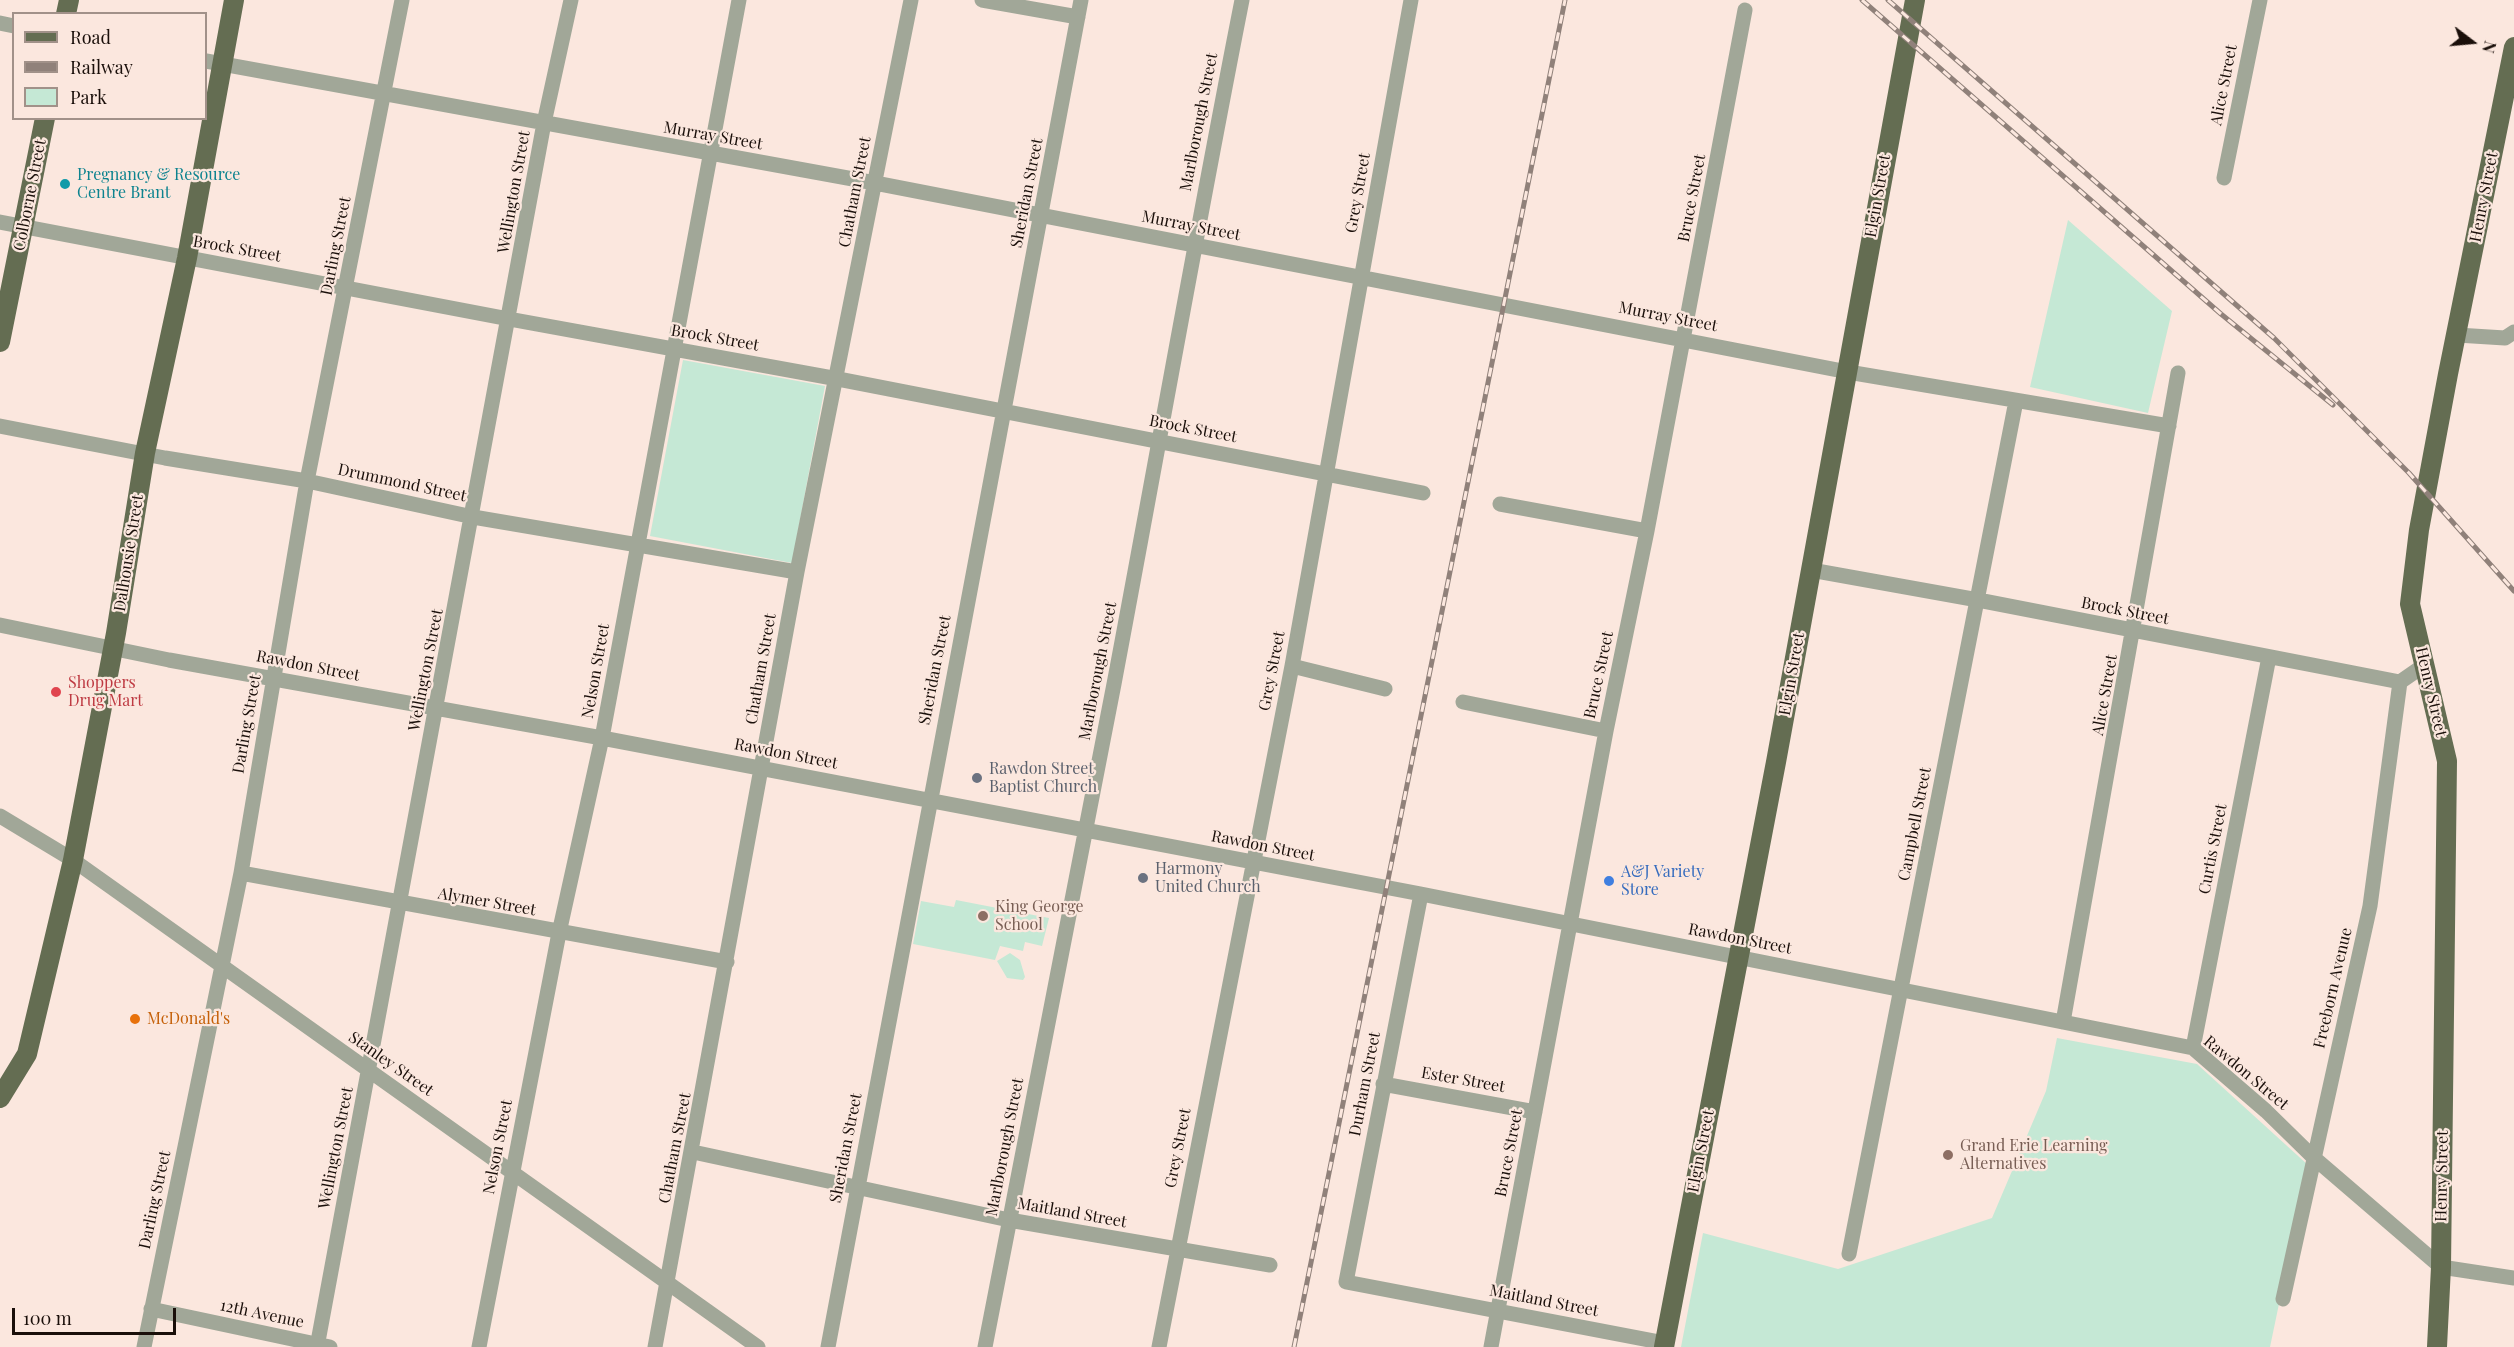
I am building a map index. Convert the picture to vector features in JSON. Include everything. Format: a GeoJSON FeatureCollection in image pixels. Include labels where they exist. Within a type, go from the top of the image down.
{"type":"FeatureCollection","features":[{"type":"Feature","properties":{"kind":"main road","name":"Dalhousie Street"},"geometry":{"type":"LineString","coordinates":[[207,114],[214,63],[234,0]]}},
{"type":"Feature","properties":{"kind":"main road","name":"Elgin Street"},"geometry":{"type":"LineString","coordinates":[[1664,1345],[1739,957],[1915,0]]}},
{"type":"Feature","properties":{"kind":"main road","name":"Henry Street"},"geometry":{"type":"LineString","coordinates":[[2436,1347],[2441,1267],[2447,761],[2426,664],[2410,604],[2419,530],[2514,47]]}},
{"type":"Feature","properties":{"kind":"main road","name":"Colborne Street"},"geometry":{"type":"LineString","coordinates":[[0,342],[45,120]]}},
{"type":"Feature","properties":{"kind":"main road","name":"Dalhousie Street"},"geometry":{"type":"LineString","coordinates":[[0,1098],[27,1054],[73,860],[145,453],[187,258],[206,120]]}},
{"type":"Feature","properties":{"kind":"street","name":"Darling Street"},"geometry":{"type":"LineString","coordinates":[[144,1347],[241,873],[307,481],[402,0]]}},
{"type":"Feature","properties":{"kind":"street","name":"Wellington Street"},"geometry":{"type":"LineString","coordinates":[[322,1346],[399,904],[437,710],[544,123],[570,0]]}},
{"type":"Feature","properties":{"kind":"street","name":"Nelson Street"},"geometry":{"type":"LineString","coordinates":[[479,1347],[559,933],[602,738],[739,0]]}},
{"type":"Feature","properties":{"kind":"street","name":"Chatham Street"},"geometry":{"type":"LineString","coordinates":[[655,1347],[728,962],[797,572],[838,379],[911,0]]}},
{"type":"Feature","properties":{"kind":"street"},"geometry":{"type":"LineString","coordinates":[[982,0],[1078,16]]}},
{"type":"Feature","properties":{"kind":"street","name":"Sheridan Street"},"geometry":{"type":"LineString","coordinates":[[828,1347],[856,1186],[1081,0]]}},
{"type":"Feature","properties":{"kind":"street","name":"Marlborough Street"},"geometry":{"type":"LineString","coordinates":[[985,1347],[1086,830],[1160,440],[1194,245],[1242,0]]}},
{"type":"Feature","properties":{"kind":"street","name":"Grey Street"},"geometry":{"type":"LineString","coordinates":[[1159,1347],[1292,666],[1411,0]]}},
{"type":"Feature","properties":{"kind":"street","name":"Alice Street"},"geometry":{"type":"LineString","coordinates":[[2224,178],[2260,0]]}},
{"type":"Feature","properties":{"kind":"street","name":"Bruce Street"},"geometry":{"type":"LineString","coordinates":[[1491,1347],[1569,924],[1647,531],[1745,10]]}},
{"type":"Feature","properties":{"kind":"street","name":"Murray Street"},"geometry":{"type":"LineString","coordinates":[[214,63],[875,183],[1684,338],[1848,372],[2169,426]]}},
{"type":"Feature","properties":{"kind":"street","name":"Brock Street"},"geometry":{"type":"LineString","coordinates":[[0,222],[346,286],[509,320],[673,348],[1160,440],[1424,493]]}},
{"type":"Feature","properties":{"kind":"street"},"geometry":{"type":"LineString","coordinates":[[2457,335],[2505,338],[2514,332]]}},
{"type":"Feature","properties":{"kind":"street","name":"Alice Street"},"geometry":{"type":"LineString","coordinates":[[2063,1022],[2178,373]]}},
{"type":"Feature","properties":{"kind":"street","name":"Campbell Street"},"geometry":{"type":"LineString","coordinates":[[1849,1254],[2016,401]]}},
{"type":"Feature","properties":{"kind":"street","name":"Drummond Street"},"geometry":{"type":"LineString","coordinates":[[0,426],[307,481],[472,517],[797,572]]}},
{"type":"Feature","properties":{"kind":"street"},"geometry":{"type":"LineString","coordinates":[[1500,504],[1647,531]]}},
{"type":"Feature","properties":{"kind":"street","name":"Brock Street"},"geometry":{"type":"LineString","coordinates":[[1811,570],[2400,682]]}},
{"type":"Feature","properties":{"kind":"street","name":"Rawdon Street"},"geometry":{"type":"LineString","coordinates":[[0,625],[112,649],[273,677],[437,710],[602,738],[929,799],[1421,894],[2193,1048],[2266,1111],[2313,1157],[2441,1267]]}},
{"type":"Feature","properties":{"kind":"street","name":"Curtis Street"},"geometry":{"type":"LineString","coordinates":[[2193,1048],[2269,657]]}},
{"type":"Feature","properties":{"kind":"street"},"geometry":{"type":"LineString","coordinates":[[2400,682],[2426,664]]}},
{"type":"Feature","properties":{"kind":"street"},"geometry":{"type":"LineString","coordinates":[[1292,666],[1385,689]]}},
{"type":"Feature","properties":{"kind":"street","name":"Freeborn Avenue"},"geometry":{"type":"LineString","coordinates":[[2283,1299],[2370,906],[2400,682]]}},
{"type":"Feature","properties":{"kind":"street"},"geometry":{"type":"LineString","coordinates":[[1463,702],[1606,731]]}},
{"type":"Feature","properties":{"kind":"street","name":"Stanley Street"},"geometry":{"type":"LineString","coordinates":[[0,816],[73,860],[758,1347]]}},
{"type":"Feature","properties":{"kind":"street","name":"Alymer Street"},"geometry":{"type":"LineString","coordinates":[[241,873],[399,904],[728,962]]}},
{"type":"Feature","properties":{"kind":"street","name":"Durham Street"},"geometry":{"type":"LineString","coordinates":[[1346,1282],[1421,894]]}},
{"type":"Feature","properties":{"kind":"street","name":"Ester Street"},"geometry":{"type":"LineString","coordinates":[[1383,1084],[1535,1112]]}},
{"type":"Feature","properties":{"kind":"street","name":"Maitland Street"},"geometry":{"type":"LineString","coordinates":[[693,1152],[1009,1220],[1270,1265]]}},
{"type":"Feature","properties":{"kind":"street"},"geometry":{"type":"LineString","coordinates":[[2441,1267],[2514,1278]]}},
{"type":"Feature","properties":{"kind":"street","name":"Maitland Street"},"geometry":{"type":"LineString","coordinates":[[1346,1282],[1664,1345]]}},
{"type":"Feature","properties":{"kind":"street","name":"12th Avenue"},"geometry":{"type":"LineString","coordinates":[[151,1309],[322,1346]]}},
{"type":"Feature","properties":{"kind":"green space"},"geometry":{"type":"Polygon","coordinates":[[[2068,220],[2172,311],[2148,413],[2030,387],[2068,220]]]}},
{"type":"Feature","properties":{"kind":"green space"},"geometry":{"type":"Polygon","coordinates":[[[683,360],[825,386],[792,563],[650,536],[683,360]]]}},
{"type":"Feature","properties":{"kind":"green space"},"geometry":{"type":"Polygon","coordinates":[[[956,900],[1049,918],[1042,946],[1025,942],[1023,951],[1000,946],[995,960],[913,944],[921,901],[954,907],[956,900]]]}},
{"type":"Feature","properties":{"kind":"green space"},"geometry":{"type":"Polygon","coordinates":[[[1010,953],[1020,960],[1025,977],[1023,980],[1007,978],[997,961],[1010,953]]]}},
{"type":"Feature","properties":{"kind":"green space"},"geometry":{"type":"Polygon","coordinates":[[[2057,1038],[2197,1064],[2308,1165],[2270,1347],[1681,1347],[1703,1233],[1838,1269],[1992,1218],[2046,1091],[2057,1038]]]}},
{"type":"Feature","properties":{"kind":"railway"},"geometry":{"type":"LineString","coordinates":[[1294,1347],[1565,0]]}},
{"type":"Feature","properties":{"kind":"railway"},"geometry":{"type":"LineString","coordinates":[[1862,0],[2221,314],[2333,405]]}},
{"type":"Feature","properties":{"kind":"railway"},"geometry":{"type":"LineString","coordinates":[[1888,0],[2274,338],[2409,473],[2514,591]]}},
{"type":"Feature","properties":{"kind":"place","name":"Pregnancy & Resource Centre Brant"},"geometry":{"type":"Point","coordinates":[65,184]}},
{"type":"Feature","properties":{"kind":"place","name":"Shoppers Drug Mart"},"geometry":{"type":"Point","coordinates":[56,692]}},
{"type":"Feature","properties":{"kind":"place","name":"Rawdon Street Baptist Church"},"geometry":{"type":"Point","coordinates":[977,778]}},
{"type":"Feature","properties":{"kind":"place","name":"Harmony United Church"},"geometry":{"type":"Point","coordinates":[1143,878]}},
{"type":"Feature","properties":{"kind":"place","name":"A&J Variety Store"},"geometry":{"type":"Point","coordinates":[1609,881]}},
{"type":"Feature","properties":{"kind":"place","name":"King George School"},"geometry":{"type":"Point","coordinates":[983,916]}},
{"type":"Feature","properties":{"kind":"place","name":"McDonald's"},"geometry":{"type":"Point","coordinates":[135,1019]}},
{"type":"Feature","properties":{"kind":"place","name":"Grand Erie Learning Alternatives"},"geometry":{"type":"Point","coordinates":[1948,1155]}}]}
